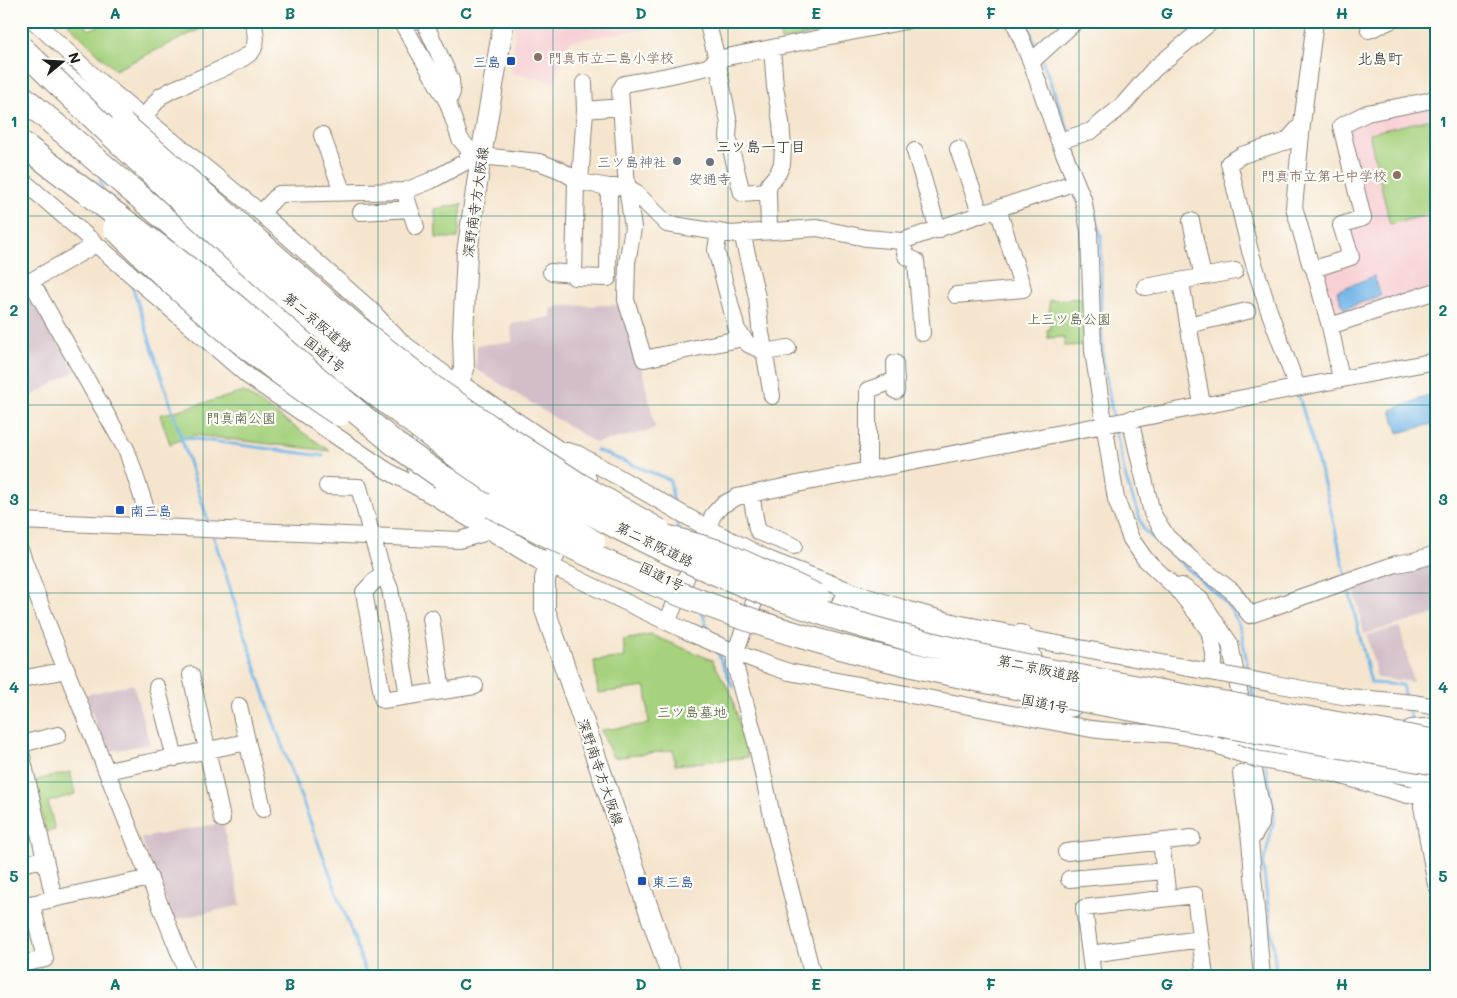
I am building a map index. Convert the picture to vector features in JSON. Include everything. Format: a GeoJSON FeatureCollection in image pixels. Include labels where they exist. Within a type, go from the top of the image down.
{"type":"FeatureCollection","features":[{"type":"Feature","properties":{"kind":"highway"},"geometry":{"type":"LineString","coordinates":[[21,49],[85,93],[133,121],[355,326],[432,387],[490,428],[579,484],[699,553],[755,582],[896,636]]}},
{"type":"Feature","properties":{"kind":"highway","name":"第二京阪道路"},"geometry":{"type":"LineString","coordinates":[[21,49],[199,218],[347,348],[411,398],[479,446],[549,489],[626,531],[755,589],[896,636],[964,653],[1089,679],[1436,742]]}},
{"type":"Feature","properties":{"kind":"highway","name":"国道1号"},"geometry":{"type":"LineString","coordinates":[[21,64],[272,291],[350,365],[465,462],[585,538],[693,561],[722,553],[768,567],[812,594],[1030,659],[1255,697],[1411,728],[1436,735]]}},
{"type":"Feature","properties":{"kind":"highway","name":"国道1号"},"geometry":{"type":"LineString","coordinates":[[21,96],[131,188],[262,302],[350,365],[476,450],[544,490],[620,524],[693,561],[748,617],[837,655],[946,684],[1252,745],[1408,773],[1429,790]]}},
{"type":"Feature","properties":{"kind":"highway"},"geometry":{"type":"LineString","coordinates":[[21,133],[41,151],[98,212],[144,257],[227,332],[311,395],[392,449],[442,477]]}},
{"type":"Feature","properties":{"kind":"highway"},"geometry":{"type":"LineString","coordinates":[[21,144],[204,281],[362,417],[395,444],[442,477]]}},
{"type":"Feature","properties":{"kind":"highway","name":"第二京阪道路"},"geometry":{"type":"LineString","coordinates":[[442,477],[550,537],[620,570],[684,596],[800,636],[961,678],[1436,762]]}},
{"type":"Feature","properties":{"kind":"highway"},"geometry":{"type":"LineString","coordinates":[[1020,637],[1030,659]]}},
{"type":"Feature","properties":{"kind":"main road","name":"深野南寺方大阪線"},"geometry":{"type":"LineString","coordinates":[[504,21],[476,154],[464,296],[464,369],[458,384],[416,454],[420,475],[428,487],[444,501],[549,565]]}},
{"type":"Feature","properties":{"kind":"main road","name":"深野南寺方大阪線"},"geometry":{"type":"LineString","coordinates":[[458,384],[557,449],[580,466],[586,474],[587,494],[549,565],[545,580],[545,610],[672,977]]}},
{"type":"Feature","properties":{"kind":"street"},"geometry":{"type":"LineString","coordinates":[[34,21],[100,82],[133,121],[205,166],[370,309],[400,341],[458,384]]}},
{"type":"Feature","properties":{"kind":"street"},"geometry":{"type":"LineString","coordinates":[[133,121],[166,93],[241,59],[252,51],[257,34],[252,21]]}},
{"type":"Feature","properties":{"kind":"street"},"geometry":{"type":"LineString","coordinates":[[401,21],[448,103],[460,139],[476,154],[539,162],[560,170],[578,181],[609,188],[627,187],[635,192],[667,224],[731,234],[817,228],[866,238],[902,241],[1076,182]]}},
{"type":"Feature","properties":{"kind":"street"},"geometry":{"type":"LineString","coordinates":[[707,21],[717,59],[729,124],[728,137],[742,193],[768,191]]}},
{"type":"Feature","properties":{"kind":"street"},"geometry":{"type":"LineString","coordinates":[[743,338],[644,360],[626,300],[627,263],[633,228],[627,187],[620,90],[624,84],[708,66],[717,59],[905,21]]}},
{"type":"Feature","properties":{"kind":"street"},"geometry":{"type":"LineString","coordinates":[[1014,21],[1038,56],[1067,139],[1076,182],[1083,199],[1089,231],[1093,351],[1116,422],[1152,513],[1168,537],[1200,567],[1232,591],[1250,615],[1396,564],[1436,554]]}},
{"type":"Feature","properties":{"kind":"street"},"geometry":{"type":"LineString","coordinates":[[1038,56],[1076,21]]}},
{"type":"Feature","properties":{"kind":"street"},"geometry":{"type":"LineString","coordinates":[[1067,139],[1091,131],[1122,106],[1154,70],[1212,21]]}},
{"type":"Feature","properties":{"kind":"street"},"geometry":{"type":"LineString","coordinates":[[1315,21],[1294,208],[1330,326],[1341,379]]}},
{"type":"Feature","properties":{"kind":"street"},"geometry":{"type":"LineString","coordinates":[[1369,30],[1390,21]]}},
{"type":"Feature","properties":{"kind":"street"},"geometry":{"type":"LineString","coordinates":[[430,23],[451,80],[452,92],[448,103]]}},
{"type":"Feature","properties":{"kind":"street"},"geometry":{"type":"LineString","coordinates":[[769,231],[769,184],[778,173],[782,164],[783,148],[772,48]]}},
{"type":"Feature","properties":{"kind":"street"},"geometry":{"type":"LineString","coordinates":[[574,274],[578,181],[585,110],[584,83]]}},
{"type":"Feature","properties":{"kind":"street"},"geometry":{"type":"LineString","coordinates":[[1314,269],[1351,257],[1341,225],[1362,218],[1341,126],[1367,113],[1432,100],[1436,96]]}},
{"type":"Feature","properties":{"kind":"street"},"geometry":{"type":"LineString","coordinates":[[585,110],[621,107]]}},
{"type":"Feature","properties":{"kind":"street"},"geometry":{"type":"LineString","coordinates":[[1297,387],[1268,308],[1250,251],[1230,163],[1242,156],[1287,141],[1302,124]]}},
{"type":"Feature","properties":{"kind":"street"},"geometry":{"type":"LineString","coordinates":[[322,135],[342,191]]}},
{"type":"Feature","properties":{"kind":"street"},"geometry":{"type":"LineString","coordinates":[[958,149],[981,215]]}},
{"type":"Feature","properties":{"kind":"street"},"geometry":{"type":"LineString","coordinates":[[915,151],[938,230]]}},
{"type":"Feature","properties":{"kind":"street"},"geometry":{"type":"LineString","coordinates":[[261,213],[279,194],[405,191],[430,181],[476,154]]}},
{"type":"Feature","properties":{"kind":"street"},"geometry":{"type":"LineString","coordinates":[[21,178],[248,376],[386,470],[444,501]]}},
{"type":"Feature","properties":{"kind":"street"},"geometry":{"type":"LineString","coordinates":[[131,188],[138,204],[139,216],[134,241],[135,252],[138,262],[160,299]]}},
{"type":"Feature","properties":{"kind":"street"},"geometry":{"type":"LineString","coordinates":[[551,272],[574,274],[574,277],[608,278],[609,188]]}},
{"type":"Feature","properties":{"kind":"street"},"geometry":{"type":"LineString","coordinates":[[405,191],[416,227]]}},
{"type":"Feature","properties":{"kind":"street"},"geometry":{"type":"LineString","coordinates":[[361,212],[410,209]]}},
{"type":"Feature","properties":{"kind":"street"},"geometry":{"type":"LineString","coordinates":[[956,295],[1023,289],[998,209]]}},
{"type":"Feature","properties":{"kind":"street"},"geometry":{"type":"LineString","coordinates":[[1191,221],[1204,277]]}},
{"type":"Feature","properties":{"kind":"street"},"geometry":{"type":"LineString","coordinates":[[719,232],[716,250],[737,330],[748,344],[764,352],[788,348]]}},
{"type":"Feature","properties":{"kind":"street"},"geometry":{"type":"LineString","coordinates":[[742,233],[757,297],[772,396]]}},
{"type":"Feature","properties":{"kind":"street"},"geometry":{"type":"LineString","coordinates":[[902,241],[906,256],[916,261],[922,333]]}},
{"type":"Feature","properties":{"kind":"street"},"geometry":{"type":"LineString","coordinates":[[95,243],[88,249],[26,284],[127,451],[152,527]]}},
{"type":"Feature","properties":{"kind":"street"},"geometry":{"type":"LineString","coordinates":[[1146,288],[1235,271]]}},
{"type":"Feature","properties":{"kind":"street"},"geometry":{"type":"LineString","coordinates":[[1181,282],[1202,405]]}},
{"type":"Feature","properties":{"kind":"street"},"geometry":{"type":"LineString","coordinates":[[1330,326],[1436,291]]}},
{"type":"Feature","properties":{"kind":"street"},"geometry":{"type":"LineString","coordinates":[[1188,325],[1247,311]]}},
{"type":"Feature","properties":{"kind":"street"},"geometry":{"type":"LineString","coordinates":[[325,429],[400,341]]}},
{"type":"Feature","properties":{"kind":"street"},"geometry":{"type":"LineString","coordinates":[[666,622],[713,514],[730,500],[868,470],[1436,360]]}},
{"type":"Feature","properties":{"kind":"street"},"geometry":{"type":"LineString","coordinates":[[868,470],[868,390],[896,386],[894,363]]}},
{"type":"Feature","properties":{"kind":"street"},"geometry":{"type":"LineString","coordinates":[[1116,422],[1116,499],[1130,539],[1145,559],[1178,590],[1198,614],[1209,631],[1218,674]]}},
{"type":"Feature","properties":{"kind":"street"},"geometry":{"type":"LineString","coordinates":[[557,449],[578,454],[693,561]]}},
{"type":"Feature","properties":{"kind":"street"},"geometry":{"type":"LineString","coordinates":[[327,486],[359,486],[372,537],[390,589],[408,696]]}},
{"type":"Feature","properties":{"kind":"street"},"geometry":{"type":"LineString","coordinates":[[751,494],[759,532],[794,546]]}},
{"type":"Feature","properties":{"kind":"street"},"geometry":{"type":"LineString","coordinates":[[21,521],[459,540],[481,534],[488,528]]}},
{"type":"Feature","properties":{"kind":"street"},"geometry":{"type":"LineString","coordinates":[[21,552],[189,977]]}},
{"type":"Feature","properties":{"kind":"street"},"geometry":{"type":"LineString","coordinates":[[1145,559],[1200,599],[1230,644],[1255,697],[1252,745],[1262,810],[1261,824],[1250,841]]}},
{"type":"Feature","properties":{"kind":"street"},"geometry":{"type":"LineString","coordinates":[[549,565],[735,653],[789,672],[1113,732],[1155,733],[1252,745]]}},
{"type":"Feature","properties":{"kind":"street"},"geometry":{"type":"LineString","coordinates":[[814,977],[775,830],[757,746],[735,665],[735,653],[768,567],[956,623],[1010,633],[1020,637],[1218,674],[1255,697],[1348,697],[1436,707]]}},
{"type":"Feature","properties":{"kind":"street"},"geometry":{"type":"LineString","coordinates":[[383,572],[364,592],[383,700],[475,686]]}},
{"type":"Feature","properties":{"kind":"street"},"geometry":{"type":"LineString","coordinates":[[431,618],[442,691]]}},
{"type":"Feature","properties":{"kind":"street"},"geometry":{"type":"LineString","coordinates":[[21,679],[67,670]]}},
{"type":"Feature","properties":{"kind":"street"},"geometry":{"type":"LineString","coordinates":[[191,675],[222,819]]}},
{"type":"Feature","properties":{"kind":"street"},"geometry":{"type":"LineString","coordinates":[[158,687],[175,758]]}},
{"type":"Feature","properties":{"kind":"street"},"geometry":{"type":"LineString","coordinates":[[238,706],[263,809]]}},
{"type":"Feature","properties":{"kind":"street"},"geometry":{"type":"LineString","coordinates":[[1023,716],[1073,708]]}},
{"type":"Feature","properties":{"kind":"street"},"geometry":{"type":"LineString","coordinates":[[1411,728],[1436,726]]}},
{"type":"Feature","properties":{"kind":"street"},"geometry":{"type":"LineString","coordinates":[[21,744],[58,735]]}},
{"type":"Feature","properties":{"kind":"street"},"geometry":{"type":"LineString","coordinates":[[107,771],[247,742]]}},
{"type":"Feature","properties":{"kind":"street"},"geometry":{"type":"LineString","coordinates":[[1252,745],[1256,759],[1335,774],[1408,795],[1429,790]]}},
{"type":"Feature","properties":{"kind":"street"},"geometry":{"type":"LineString","coordinates":[[21,752],[29,824],[45,859],[54,899]]}},
{"type":"Feature","properties":{"kind":"street"},"geometry":{"type":"LineString","coordinates":[[1240,773],[1250,841],[1262,977]]}},
{"type":"Feature","properties":{"kind":"street"},"geometry":{"type":"LineString","coordinates":[[1429,790],[1422,806],[1436,885]]}},
{"type":"Feature","properties":{"kind":"street"},"geometry":{"type":"LineString","coordinates":[[1066,852],[1192,838]]}},
{"type":"Feature","properties":{"kind":"street"},"geometry":{"type":"LineString","coordinates":[[1161,842],[1168,898]]}},
{"type":"Feature","properties":{"kind":"street"},"geometry":{"type":"LineString","coordinates":[[21,864],[45,859]]}},
{"type":"Feature","properties":{"kind":"street"},"geometry":{"type":"LineString","coordinates":[[1069,879],[1165,871]]}},
{"type":"Feature","properties":{"kind":"street"},"geometry":{"type":"LineString","coordinates":[[21,964],[46,959],[27,905],[150,878]]}},
{"type":"Feature","properties":{"kind":"street"},"geometry":{"type":"LineString","coordinates":[[1093,977],[1084,908],[1195,895],[1205,977]]}},
{"type":"Feature","properties":{"kind":"street"},"geometry":{"type":"LineString","coordinates":[[1090,954],[1201,939]]}},
{"type":"Feature","properties":{"kind":"shaded area","name":"門真市立二島小学校"},"geometry":{"type":"Polygon","coordinates":[[[516,21],[676,21],[673,25],[570,41],[555,82],[511,73],[516,21]]]}},
{"type":"Feature","properties":{"kind":"shaded area","name":"門真市立第七中学校"},"geometry":{"type":"Polygon","coordinates":[[[1436,105],[1436,286],[1335,319],[1321,270],[1356,259],[1347,226],[1369,220],[1348,131],[1367,117],[1436,105]]]}},
{"type":"Feature","properties":{"kind":"shaded area"},"geometry":{"type":"Polygon","coordinates":[[[21,300],[34,302],[75,371],[25,400],[21,394],[21,300]]]}},
{"type":"Feature","properties":{"kind":"shaded area"},"geometry":{"type":"Polygon","coordinates":[[[622,305],[640,360],[655,427],[649,431],[596,443],[476,369],[477,345],[512,342],[511,324],[551,317],[551,309],[558,306],[622,305]]]}},
{"type":"Feature","properties":{"kind":"shaded area"},"geometry":{"type":"Polygon","coordinates":[[[1436,556],[1436,614],[1364,634],[1353,583],[1436,556]]]}},
{"type":"Feature","properties":{"kind":"shaded area"},"geometry":{"type":"Polygon","coordinates":[[[1400,627],[1413,682],[1377,678],[1367,635],[1400,627]]]}},
{"type":"Feature","properties":{"kind":"shaded area"},"geometry":{"type":"Polygon","coordinates":[[[133,684],[150,744],[107,752],[85,695],[133,684]]]}},
{"type":"Feature","properties":{"kind":"shaded area"},"geometry":{"type":"Polygon","coordinates":[[[223,823],[241,905],[174,920],[141,838],[223,823]]]}},
{"type":"Feature","properties":{"kind":"green space"},"geometry":{"type":"Polygon","coordinates":[[[74,21],[82,21],[89,30],[110,21],[217,21],[115,70],[68,24],[74,21]]]}},
{"type":"Feature","properties":{"kind":"green space"},"geometry":{"type":"Polygon","coordinates":[[[778,21],[799,21],[821,32],[781,41],[778,21]]]}},
{"type":"Feature","properties":{"kind":"green space"},"geometry":{"type":"Polygon","coordinates":[[[1436,118],[1436,227],[1431,228],[1428,215],[1390,224],[1369,133],[1436,118]]]}},
{"type":"Feature","properties":{"kind":"green space"},"geometry":{"type":"Polygon","coordinates":[[[462,204],[458,238],[436,238],[435,209],[462,204]]]}},
{"type":"Feature","properties":{"kind":"green space","name":"上三ツ島公園"},"geometry":{"type":"Polygon","coordinates":[[[1086,298],[1088,345],[1065,346],[1064,337],[1048,338],[1047,330],[1050,329],[1049,300],[1086,298]]]}},
{"type":"Feature","properties":{"kind":"green space","name":"門真南公園"},"geometry":{"type":"Polygon","coordinates":[[[244,392],[330,451],[194,435],[170,444],[160,415],[244,392]]]}},
{"type":"Feature","properties":{"kind":"green space","name":"三ツ島墓地"},"geometry":{"type":"Polygon","coordinates":[[[651,635],[712,660],[731,693],[748,757],[675,765],[673,750],[613,758],[601,730],[649,724],[646,687],[598,693],[594,661],[625,657],[623,640],[651,635]]]}},
{"type":"Feature","properties":{"kind":"green space"},"geometry":{"type":"Polygon","coordinates":[[[70,772],[75,794],[48,802],[55,830],[46,832],[33,781],[70,772]]]}},
{"type":"Feature","properties":{"kind":"water"},"geometry":{"type":"Polygon","coordinates":[[[1374,276],[1381,295],[1344,309],[1337,291],[1374,276]]]}},
{"type":"Feature","properties":{"kind":"water"},"geometry":{"type":"Polygon","coordinates":[[[1436,393],[1436,423],[1398,433],[1391,410],[1436,393]]]}},
{"type":"Feature","properties":{"kind":"waterway"},"geometry":{"type":"LineString","coordinates":[[1026,21],[1037,49]]}},
{"type":"Feature","properties":{"kind":"waterway"},"geometry":{"type":"LineString","coordinates":[[1042,59],[1069,133]]}},
{"type":"Feature","properties":{"kind":"waterway"},"geometry":{"type":"LineString","coordinates":[[1071,141],[1086,185]]}},
{"type":"Feature","properties":{"kind":"waterway"},"geometry":{"type":"LineString","coordinates":[[99,175],[104,193]]}},
{"type":"Feature","properties":{"kind":"waterway"},"geometry":{"type":"LineString","coordinates":[[1092,203],[1101,236],[1103,359],[1113,417]]}},
{"type":"Feature","properties":{"kind":"waterway"},"geometry":{"type":"LineString","coordinates":[[132,285],[209,524]]}},
{"type":"Feature","properties":{"kind":"waterway"},"geometry":{"type":"LineString","coordinates":[[1299,396],[1327,494],[1346,577]]}},
{"type":"Feature","properties":{"kind":"waterway"},"geometry":{"type":"LineString","coordinates":[[1115,428],[1126,479],[1144,530],[1220,597],[1233,613],[1241,630],[1249,674]]}},
{"type":"Feature","properties":{"kind":"waterway"},"geometry":{"type":"LineString","coordinates":[[181,437],[323,456]]}},
{"type":"Feature","properties":{"kind":"waterway"},"geometry":{"type":"LineString","coordinates":[[596,450],[670,480],[673,502]]}},
{"type":"Feature","properties":{"kind":"waterway"},"geometry":{"type":"LineString","coordinates":[[676,518],[679,531]]}},
{"type":"Feature","properties":{"kind":"waterway"},"geometry":{"type":"LineString","coordinates":[[213,535],[277,731],[367,977]]}},
{"type":"Feature","properties":{"kind":"waterway"},"geometry":{"type":"LineString","coordinates":[[1348,586],[1371,683],[1402,685],[1405,697]]}},
{"type":"Feature","properties":{"kind":"waterway"},"geometry":{"type":"LineString","coordinates":[[702,612],[710,634]]}},
{"type":"Feature","properties":{"kind":"waterway"},"geometry":{"type":"LineString","coordinates":[[717,651],[733,687]]}},
{"type":"Feature","properties":{"kind":"waterway"},"geometry":{"type":"LineString","coordinates":[[1251,685],[1254,701]]}},
{"type":"Feature","properties":{"kind":"waterway"},"geometry":{"type":"LineString","coordinates":[[1408,708],[1413,724]]}},
{"type":"Feature","properties":{"kind":"waterway"},"geometry":{"type":"LineString","coordinates":[[1266,766],[1274,821],[1263,865],[1277,977]]}},
{"type":"Feature","properties":{"kind":"place","name":"門真市立二島小学校"},"geometry":{"type":"Point","coordinates":[538,57]}},
{"type":"Feature","properties":{"kind":"place","name":"三島"},"geometry":{"type":"Point","coordinates":[511,61]}},
{"type":"Feature","properties":{"kind":"place","name":"三ツ島神社"},"geometry":{"type":"Point","coordinates":[677,161]}},
{"type":"Feature","properties":{"kind":"place","name":"安通寺"},"geometry":{"type":"Point","coordinates":[710,162]}},
{"type":"Feature","properties":{"kind":"place","name":"門真市立第七中学校"},"geometry":{"type":"Point","coordinates":[1397,175]}},
{"type":"Feature","properties":{"kind":"place","name":"南三島"},"geometry":{"type":"Point","coordinates":[120,510]}},
{"type":"Feature","properties":{"kind":"place","name":"東三島"},"geometry":{"type":"Point","coordinates":[642,881]}},
{"type":"Feature","properties":{"kind":"district","name":"北島町"},"geometry":{"type":"Point","coordinates":[1380,58]}},
{"type":"Feature","properties":{"kind":"district","name":"三ツ島一丁目"},"geometry":{"type":"Point","coordinates":[761,146]}}]}
